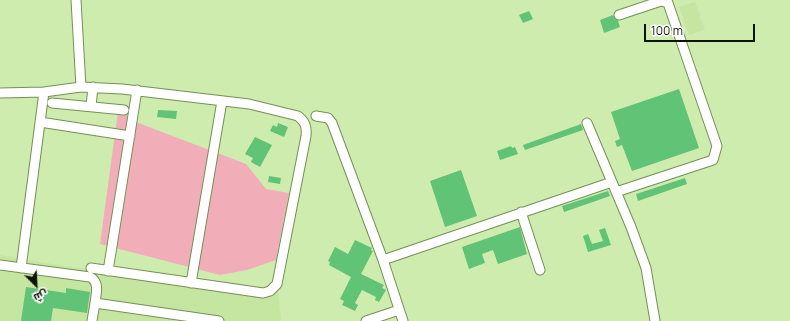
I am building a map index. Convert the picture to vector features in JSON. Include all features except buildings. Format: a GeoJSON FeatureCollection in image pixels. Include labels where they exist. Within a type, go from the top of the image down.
{"type":"FeatureCollection","features":[{"type":"Feature","properties":{"kind":"street"},"geometry":{"type":"LineString","coordinates":[[76,0],[81,87]]}},
{"type":"Feature","properties":{"kind":"street"},"geometry":{"type":"LineString","coordinates":[[616,192],[713,160],[717,146],[668,3],[661,1],[619,15]]}},
{"type":"Feature","properties":{"kind":"street"},"geometry":{"type":"LineString","coordinates":[[0,93],[44,92],[81,87],[137,90],[249,104],[298,116],[307,127],[277,284],[270,291],[263,293],[91,268]]}},
{"type":"Feature","properties":{"kind":"street"},"geometry":{"type":"LineString","coordinates":[[91,106],[93,87]]}},
{"type":"Feature","properties":{"kind":"street"},"geometry":{"type":"LineString","coordinates":[[108,271],[137,90]]}},
{"type":"Feature","properties":{"kind":"street"},"geometry":{"type":"LineString","coordinates":[[21,268],[44,92]]}},
{"type":"Feature","properties":{"kind":"street"},"geometry":{"type":"LineString","coordinates":[[191,283],[222,101]]}},
{"type":"Feature","properties":{"kind":"street"},"geometry":{"type":"LineString","coordinates":[[52,103],[124,110]]}},
{"type":"Feature","properties":{"kind":"street"},"geometry":{"type":"LineString","coordinates":[[316,116],[329,118],[332,123],[383,260],[403,321]]}},
{"type":"Feature","properties":{"kind":"street"},"geometry":{"type":"LineString","coordinates":[[40,122],[130,136]]}},
{"type":"Feature","properties":{"kind":"street"},"geometry":{"type":"LineString","coordinates":[[587,123],[631,227],[646,268],[655,321]]}},
{"type":"Feature","properties":{"kind":"street"},"geometry":{"type":"LineString","coordinates":[[383,260],[612,182]]}},
{"type":"Feature","properties":{"kind":"street"},"geometry":{"type":"LineString","coordinates":[[521,212],[540,270]]}},
{"type":"Feature","properties":{"kind":"street"},"geometry":{"type":"LineString","coordinates":[[0,265],[90,277],[94,279],[96,283],[92,321]]}},
{"type":"Feature","properties":{"kind":"street"},"geometry":{"type":"LineString","coordinates":[[95,303],[219,321]]}},
{"type":"Feature","properties":{"kind":"street"},"geometry":{"type":"LineString","coordinates":[[366,321],[399,310]]}},
{"type":"Feature","properties":{"kind":"shaded area"},"geometry":{"type":"Polygon","coordinates":[[[695,2],[705,30],[689,35],[679,7],[695,2]]]}},
{"type":"Feature","properties":{"kind":"shaded area"},"geometry":{"type":"Polygon","coordinates":[[[119,104],[124,105],[128,119],[246,164],[266,189],[289,193],[276,260],[247,270],[220,275],[100,244],[119,104]]]}},
{"type":"Feature","properties":{"kind":"shaded area"},"geometry":{"type":"Polygon","coordinates":[[[0,255],[76,268],[278,290],[281,321],[0,321],[0,255]]]}}]}
